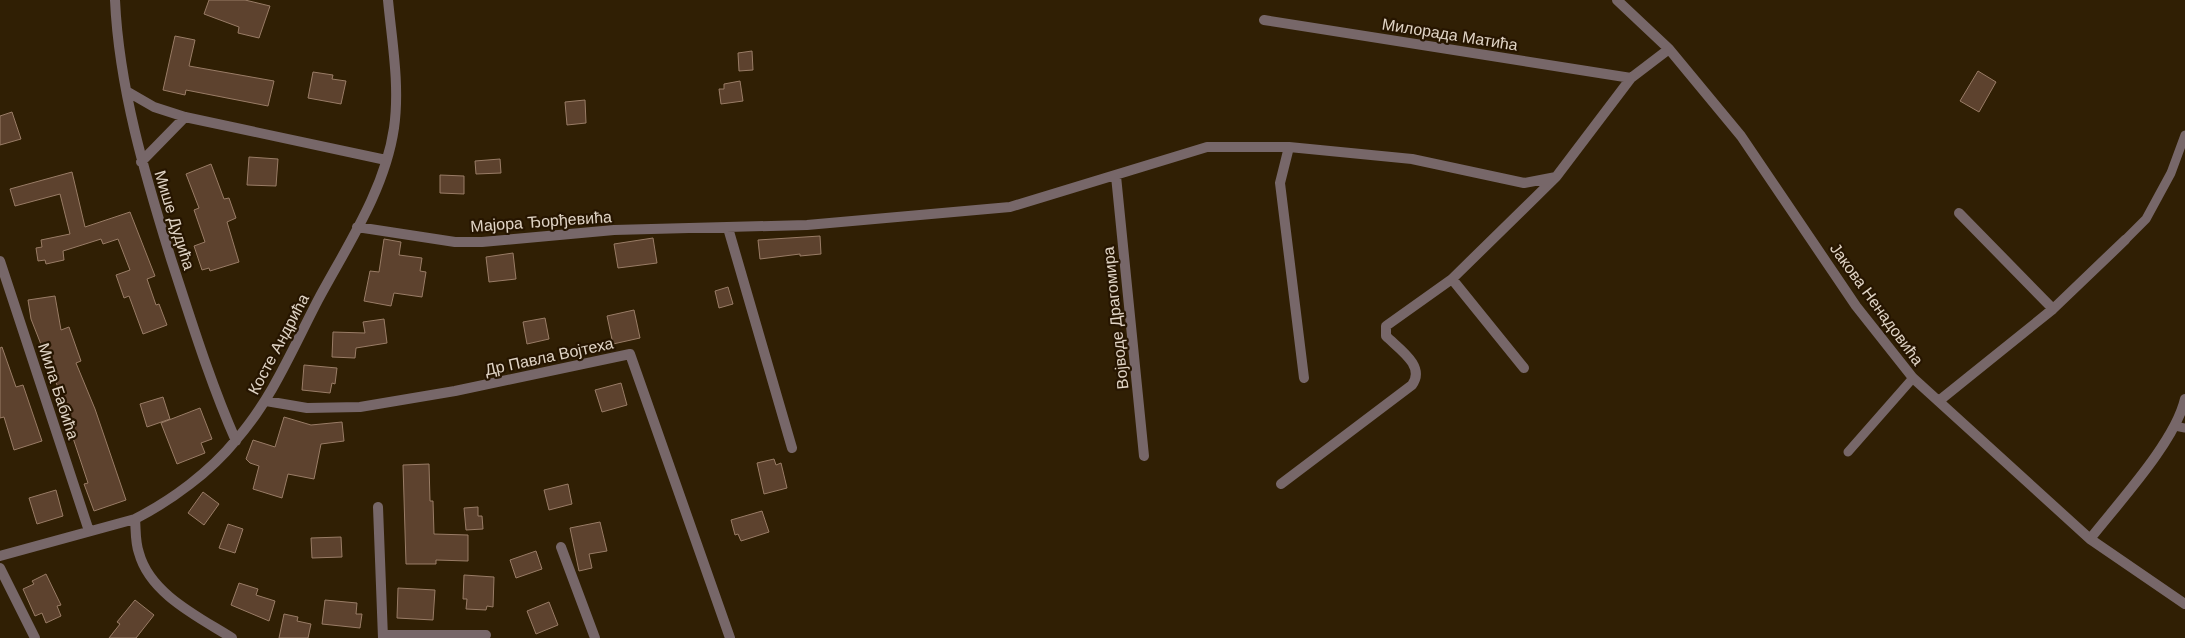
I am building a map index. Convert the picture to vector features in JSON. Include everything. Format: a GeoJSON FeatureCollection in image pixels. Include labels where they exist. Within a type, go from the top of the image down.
{"type":"FeatureCollection","features":[{"type":"Feature","properties":{"kind":"street","name":"Мише Дудића"},"geometry":{"type":"LineString","coordinates":[[115,0],[117,37],[141,162],[193,326],[221,406],[236,441]]}},
{"type":"Feature","properties":{"kind":"street","name":"Косте Андрића"},"geometry":{"type":"LineString","coordinates":[[0,556],[135,518],[172,496],[236,441],[266,401],[374,194],[386,160],[394,127],[396,83],[388,0]]}},
{"type":"Feature","properties":{"kind":"street","name":"Јакова Ненадовића"},"geometry":{"type":"LineString","coordinates":[[1617,0],[1669,49],[1742,136],[1856,306],[1913,378],[1940,400],[2090,538],[2185,604]]}},
{"type":"Feature","properties":{"kind":"street","name":"Милорада Матића"},"geometry":{"type":"LineString","coordinates":[[1264,20],[1631,78]]}},
{"type":"Feature","properties":{"kind":"street"},"geometry":{"type":"LineString","coordinates":[[1281,484],[1412,385],[1417,376],[1415,366],[1386,336],[1386,326],[1452,279],[1556,178],[1631,78],[1669,49]]}},
{"type":"Feature","properties":{"kind":"street"},"geometry":{"type":"LineString","coordinates":[[128,92],[154,107],[185,117],[386,160]]}},
{"type":"Feature","properties":{"kind":"street"},"geometry":{"type":"LineString","coordinates":[[141,162],[185,117]]}},
{"type":"Feature","properties":{"kind":"street"},"geometry":{"type":"LineString","coordinates":[[1116,176],[1207,147],[1289,147],[1412,159],[1524,183],[1556,178]]}},
{"type":"Feature","properties":{"kind":"street"},"geometry":{"type":"LineString","coordinates":[[1289,147],[1280,182],[1304,378]]}},
{"type":"Feature","properties":{"kind":"street","name":"Мајора Ђорђевића"},"geometry":{"type":"LineString","coordinates":[[357,227],[455,242],[482,242],[614,230],[807,225],[1010,207],[1116,176]]}},
{"type":"Feature","properties":{"kind":"street","name":"Војводе Драгомира"},"geometry":{"type":"LineString","coordinates":[[1116,176],[1144,456]]}},
{"type":"Feature","properties":{"kind":"street"},"geometry":{"type":"LineString","coordinates":[[1959,213],[2053,309]]}},
{"type":"Feature","properties":{"kind":"street"},"geometry":{"type":"LineString","coordinates":[[728,228],[792,448]]}},
{"type":"Feature","properties":{"kind":"street"},"geometry":{"type":"LineString","coordinates":[[1940,400],[2053,309],[2125,240]]}},
{"type":"Feature","properties":{"kind":"street","name":"Мила Бабића"},"geometry":{"type":"LineString","coordinates":[[0,261],[89,531]]}},
{"type":"Feature","properties":{"kind":"street"},"geometry":{"type":"LineString","coordinates":[[1452,279],[1524,368]]}},
{"type":"Feature","properties":{"kind":"street","name":"Др Павла Војтеха"},"geometry":{"type":"LineString","coordinates":[[266,401],[307,408],[360,407],[455,391],[630,354],[730,638]]}},
{"type":"Feature","properties":{"kind":"street"},"geometry":{"type":"LineString","coordinates":[[2090,538],[2169,436],[2180,427],[2185,399]]}},
{"type":"Feature","properties":{"kind":"street"},"geometry":{"type":"LineString","coordinates":[[378,507],[383,636],[486,635]]}},
{"type":"Feature","properties":{"kind":"street"},"geometry":{"type":"LineString","coordinates":[[135,518],[139,555],[154,581],[174,600],[232,638]]}},
{"type":"Feature","properties":{"kind":"street"},"geometry":{"type":"LineString","coordinates":[[561,547],[595,638]]}},
{"type":"Feature","properties":{"kind":"street"},"geometry":{"type":"LineString","coordinates":[[0,568],[35,638]]}},
{"type":"Feature","properties":{"kind":"lane"},"geometry":{"type":"LineString","coordinates":[[2125,240],[2146,219],[2171,173],[2185,135]]}},
{"type":"Feature","properties":{"kind":"lane"},"geometry":{"type":"LineString","coordinates":[[1848,452],[1913,378]]}},
{"type":"Feature","properties":{"kind":"building"},"geometry":{"type":"Polygon","coordinates":[[[209,0],[245,0],[270,6],[259,38],[238,33],[239,27],[204,14],[209,0]]]}},
{"type":"Feature","properties":{"kind":"building"},"geometry":{"type":"Polygon","coordinates":[[[175,36],[195,40],[189,66],[274,81],[268,106],[186,90],[185,95],[163,90],[175,36]]]}},
{"type":"Feature","properties":{"kind":"building"},"geometry":{"type":"Polygon","coordinates":[[[752,51],[753,70],[739,71],[738,53],[752,51]]]}},
{"type":"Feature","properties":{"kind":"building"},"geometry":{"type":"Polygon","coordinates":[[[1978,71],[1996,82],[1979,112],[1960,101],[1978,71]]]}},
{"type":"Feature","properties":{"kind":"building"},"geometry":{"type":"Polygon","coordinates":[[[313,72],[333,75],[332,79],[346,81],[341,104],[308,98],[313,72]]]}},
{"type":"Feature","properties":{"kind":"building"},"geometry":{"type":"Polygon","coordinates":[[[740,81],[743,101],[721,104],[719,89],[724,89],[724,84],[740,81]]]}},
{"type":"Feature","properties":{"kind":"building"},"geometry":{"type":"Polygon","coordinates":[[[585,100],[586,123],[567,125],[565,102],[585,100]]]}},
{"type":"Feature","properties":{"kind":"building"},"geometry":{"type":"Polygon","coordinates":[[[12,112],[21,139],[0,145],[0,116],[12,112]]]}},
{"type":"Feature","properties":{"kind":"building"},"geometry":{"type":"Polygon","coordinates":[[[249,157],[278,159],[276,186],[247,185],[249,157]]]}},
{"type":"Feature","properties":{"kind":"building"},"geometry":{"type":"Polygon","coordinates":[[[500,159],[501,173],[476,174],[475,161],[500,159]]]}},
{"type":"Feature","properties":{"kind":"building"},"geometry":{"type":"Polygon","coordinates":[[[211,164],[224,199],[229,198],[236,218],[227,222],[239,262],[210,271],[209,268],[202,270],[194,246],[205,242],[194,210],[199,208],[186,174],[211,164]]]}},
{"type":"Feature","properties":{"kind":"building"},"geometry":{"type":"Polygon","coordinates":[[[72,172],[85,227],[130,212],[155,276],[147,279],[156,305],[159,304],[167,325],[143,334],[129,296],[124,298],[116,275],[130,270],[118,239],[103,244],[101,239],[63,251],[64,260],[46,264],[45,260],[38,261],[36,248],[42,247],[41,240],[70,234],[60,194],[15,206],[10,189],[72,172]]]}},
{"type":"Feature","properties":{"kind":"building"},"geometry":{"type":"Polygon","coordinates":[[[440,175],[464,176],[464,194],[440,193],[440,175]]]}},
{"type":"Feature","properties":{"kind":"building"},"geometry":{"type":"Polygon","coordinates":[[[820,236],[821,254],[800,256],[800,254],[760,259],[758,240],[820,236]]]}},
{"type":"Feature","properties":{"kind":"building"},"geometry":{"type":"Polygon","coordinates":[[[653,238],[657,263],[618,268],[614,244],[653,238]]]}},
{"type":"Feature","properties":{"kind":"building"},"geometry":{"type":"Polygon","coordinates":[[[384,239],[401,242],[399,255],[422,258],[420,271],[426,272],[422,297],[394,293],[391,306],[364,301],[370,271],[379,272],[384,239]]]}},
{"type":"Feature","properties":{"kind":"building"},"geometry":{"type":"Polygon","coordinates":[[[513,253],[516,279],[489,282],[486,257],[513,253]]]}},
{"type":"Feature","properties":{"kind":"building"},"geometry":{"type":"Polygon","coordinates":[[[728,287],[733,304],[719,308],[715,291],[728,287]]]}},
{"type":"Feature","properties":{"kind":"building"},"geometry":{"type":"Polygon","coordinates":[[[55,296],[61,330],[69,327],[81,361],[76,363],[95,409],[126,500],[94,511],[84,484],[88,483],[65,414],[68,413],[31,319],[28,300],[55,296]]]}},
{"type":"Feature","properties":{"kind":"building"},"geometry":{"type":"Polygon","coordinates":[[[634,310],[640,338],[613,344],[607,316],[634,310]]]}},
{"type":"Feature","properties":{"kind":"building"},"geometry":{"type":"Polygon","coordinates":[[[545,318],[549,339],[527,344],[523,322],[545,318]]]}},
{"type":"Feature","properties":{"kind":"building"},"geometry":{"type":"Polygon","coordinates":[[[384,319],[387,343],[356,348],[355,358],[332,357],[333,332],[365,333],[363,322],[384,319]]]}},
{"type":"Feature","properties":{"kind":"building"},"geometry":{"type":"Polygon","coordinates":[[[2,347],[16,387],[23,385],[42,441],[14,450],[4,417],[0,418],[0,348],[2,347]]]}},
{"type":"Feature","properties":{"kind":"building"},"geometry":{"type":"Polygon","coordinates":[[[304,365],[337,368],[335,384],[332,383],[330,393],[302,390],[304,365]]]}},
{"type":"Feature","properties":{"kind":"building"},"geometry":{"type":"Polygon","coordinates":[[[621,383],[627,405],[602,412],[595,390],[621,383]]]}},
{"type":"Feature","properties":{"kind":"building"},"geometry":{"type":"Polygon","coordinates":[[[163,397],[170,419],[147,427],[140,404],[163,397]]]}},
{"type":"Feature","properties":{"kind":"building"},"geometry":{"type":"Polygon","coordinates":[[[200,408],[212,439],[201,443],[205,453],[177,464],[161,423],[200,408]]]}},
{"type":"Feature","properties":{"kind":"building"},"geometry":{"type":"Polygon","coordinates":[[[284,417],[311,425],[342,422],[344,441],[321,444],[314,479],[288,474],[282,498],[253,489],[259,466],[250,463],[246,459],[253,440],[275,447],[284,417]]]}},
{"type":"Feature","properties":{"kind":"building"},"geometry":{"type":"Polygon","coordinates":[[[774,459],[776,465],[781,463],[787,488],[764,494],[757,463],[774,459]]]}},
{"type":"Feature","properties":{"kind":"building"},"geometry":{"type":"Polygon","coordinates":[[[429,464],[430,501],[433,501],[434,534],[468,535],[468,561],[436,560],[436,564],[406,564],[403,465],[429,464]]]}},
{"type":"Feature","properties":{"kind":"building"},"geometry":{"type":"Polygon","coordinates":[[[568,484],[572,504],[549,510],[544,490],[568,484]]]}},
{"type":"Feature","properties":{"kind":"building"},"geometry":{"type":"Polygon","coordinates":[[[56,490],[63,516],[37,524],[29,498],[56,490]]]}},
{"type":"Feature","properties":{"kind":"building"},"geometry":{"type":"Polygon","coordinates":[[[203,492],[219,504],[204,525],[188,513],[203,492]]]}},
{"type":"Feature","properties":{"kind":"building"},"geometry":{"type":"Polygon","coordinates":[[[478,507],[478,516],[482,516],[483,529],[466,530],[464,508],[478,507]]]}},
{"type":"Feature","properties":{"kind":"building"},"geometry":{"type":"Polygon","coordinates":[[[762,511],[769,532],[741,541],[738,534],[735,535],[731,520],[762,511]]]}},
{"type":"Feature","properties":{"kind":"building"},"geometry":{"type":"Polygon","coordinates":[[[600,522],[607,551],[589,554],[592,568],[579,571],[570,528],[600,522]]]}},
{"type":"Feature","properties":{"kind":"building"},"geometry":{"type":"Polygon","coordinates":[[[228,524],[243,529],[235,553],[219,548],[228,524]]]}},
{"type":"Feature","properties":{"kind":"building"},"geometry":{"type":"Polygon","coordinates":[[[341,537],[342,557],[312,558],[311,538],[341,537]]]}},
{"type":"Feature","properties":{"kind":"building"},"geometry":{"type":"Polygon","coordinates":[[[536,551],[542,569],[516,578],[510,560],[536,551]]]}},
{"type":"Feature","properties":{"kind":"building"},"geometry":{"type":"Polygon","coordinates":[[[46,574],[61,605],[57,606],[61,616],[46,623],[42,613],[35,616],[23,589],[34,584],[32,581],[46,574]]]}},
{"type":"Feature","properties":{"kind":"building"},"geometry":{"type":"Polygon","coordinates":[[[464,575],[494,577],[493,607],[487,606],[486,610],[466,609],[467,599],[463,599],[464,575]]]}},
{"type":"Feature","properties":{"kind":"building"},"geometry":{"type":"Polygon","coordinates":[[[239,583],[258,589],[256,595],[275,601],[269,621],[231,605],[239,583]]]}},
{"type":"Feature","properties":{"kind":"building"},"geometry":{"type":"Polygon","coordinates":[[[398,588],[435,590],[433,620],[397,618],[398,588]]]}},
{"type":"Feature","properties":{"kind":"building"},"geometry":{"type":"Polygon","coordinates":[[[135,600],[154,615],[136,638],[109,638],[120,624],[117,622],[135,600]]]}},
{"type":"Feature","properties":{"kind":"building"},"geometry":{"type":"Polygon","coordinates":[[[325,600],[357,603],[356,614],[362,614],[360,628],[322,624],[325,600]]]}},
{"type":"Feature","properties":{"kind":"building"},"geometry":{"type":"Polygon","coordinates":[[[549,602],[558,625],[536,634],[527,611],[549,602]]]}},
{"type":"Feature","properties":{"kind":"building"},"geometry":{"type":"Polygon","coordinates":[[[284,614],[298,617],[297,621],[311,624],[308,638],[279,638],[284,614]]]}}]}
